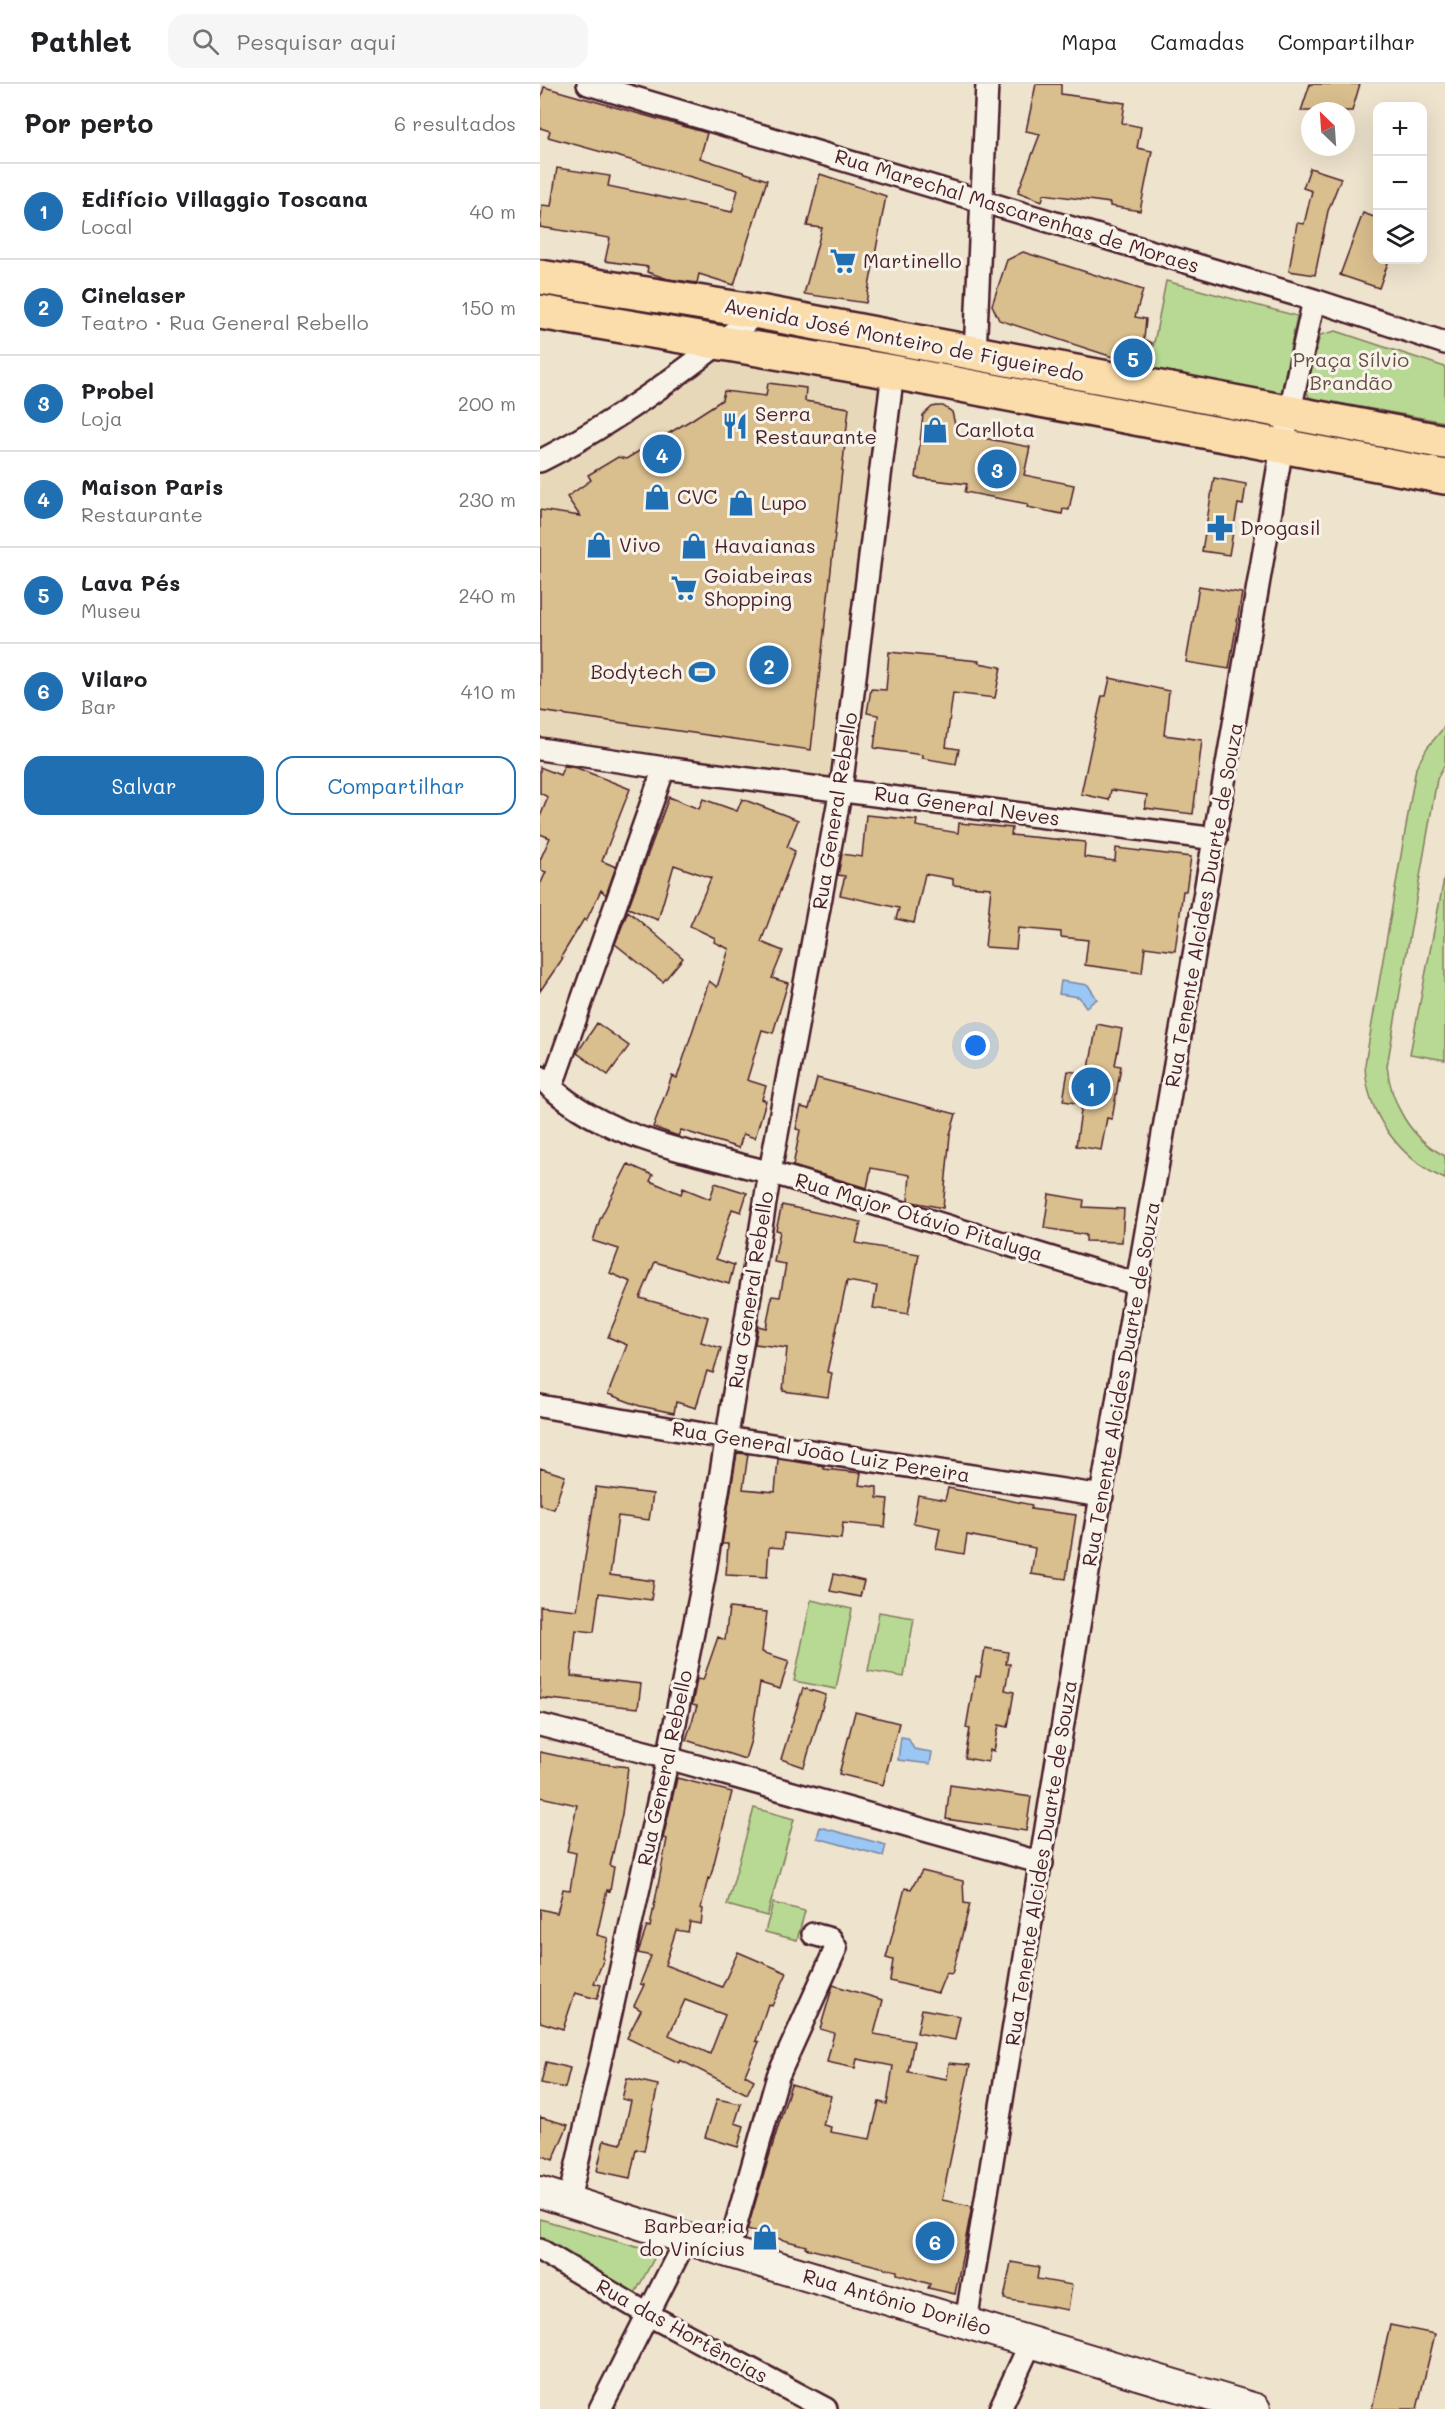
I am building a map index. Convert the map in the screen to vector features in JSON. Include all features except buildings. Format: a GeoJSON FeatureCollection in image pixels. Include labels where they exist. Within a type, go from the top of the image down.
{"type":"FeatureCollection","features":[{"type":"Feature","properties":{"kind":"main road","name":"Avenida José Monteiro de Figueiredo"},"geometry":{"type":"LineString","coordinates":[[540,277],[759,312],[1445,442]]}},
{"type":"Feature","properties":{"kind":"main road"},"geometry":{"type":"LineString","coordinates":[[540,312],[893,372],[1445,477]]}},
{"type":"Feature","properties":{"kind":"street","name":"Rua Marechal Mascarenhas de Moraes"},"geometry":{"type":"LineString","coordinates":[[588,84],[1314,300],[1445,343]]}},
{"type":"Feature","properties":{"kind":"street"},"geometry":{"type":"LineString","coordinates":[[975,354],[987,84]]}},
{"type":"Feature","properties":{"kind":"street","name":"Rua Tenente Alcides Duarte de Souza"},"geometry":{"type":"LineString","coordinates":[[966,2322],[1137,1284],[1282,447],[1314,300]]}},
{"type":"Feature","properties":{"kind":"street"},"geometry":{"type":"LineString","coordinates":[[540,461],[592,433],[645,399],[759,312]]}},
{"type":"Feature","properties":{"kind":"street","name":"Rua General Rebello"},"geometry":{"type":"LineString","coordinates":[[569,2200],[668,1758],[704,1577],[770,1172],[841,789],[893,372]]}},
{"type":"Feature","properties":{"kind":"street","name":"Rua General Neves"},"geometry":{"type":"LineString","coordinates":[[540,749],[664,768],[1216,838]]}},
{"type":"Feature","properties":{"kind":"street"},"geometry":{"type":"LineString","coordinates":[[545,1082],[664,768]]}},
{"type":"Feature","properties":{"kind":"street","name":"Rua Major Otávio Pitaluga"},"geometry":{"type":"LineString","coordinates":[[545,1082],[595,1121],[677,1149],[770,1172],[1137,1284]]}},
{"type":"Feature","properties":{"kind":"street","name":"Rua General João Luiz Pereira"},"geometry":{"type":"LineString","coordinates":[[540,1406],[726,1438],[1102,1496]]}},
{"type":"Feature","properties":{"kind":"street"},"geometry":{"type":"LineString","coordinates":[[540,1725],[668,1758],[1041,1863]]}},
{"type":"Feature","properties":{"kind":"street"},"geometry":{"type":"LineString","coordinates":[[728,2252],[778,2076],[836,1948],[831,1939],[813,1934]]}},
{"type":"Feature","properties":{"kind":"street","name":"Rua Antônio Dorilêo"},"geometry":{"type":"LineString","coordinates":[[540,2192],[728,2252],[1255,2409]]}},
{"type":"Feature","properties":{"kind":"street"},"geometry":{"type":"LineString","coordinates":[[600,2409],[686,2239]]}},
{"type":"Feature","properties":{"kind":"street","name":"Rua das Hortências"},"geometry":{"type":"LineString","coordinates":[[540,2250],[649,2315],[826,2409]]}},
{"type":"Feature","properties":{"kind":"street"},"geometry":{"type":"LineString","coordinates":[[1000,2409],[1031,2342]]}},
{"type":"Feature","properties":{"kind":"shaded area","name":"Goiabeiras Shopping"},"geometry":{"type":"Polygon","coordinates":[[[720,353],[886,376],[836,782],[540,741],[540,473],[565,463],[720,353]]]}},
{"type":"Feature","properties":{"kind":"green space","name":"Praça Sílvio Brandão"},"geometry":{"type":"Polygon","coordinates":[[[1166,281],[1297,316],[1280,399],[1148,374],[1166,281]]]}},
{"type":"Feature","properties":{"kind":"green space"},"geometry":{"type":"Polygon","coordinates":[[[540,291],[723,321],[725,327],[540,300],[540,291]]]}},
{"type":"Feature","properties":{"kind":"green space","name":"Praça Sílvio Brandão"},"geometry":{"type":"Polygon","coordinates":[[[1336,331],[1445,367],[1445,422],[1310,398],[1306,391],[1320,335],[1336,331]]]}},
{"type":"Feature","properties":{"kind":"green space"},"geometry":{"type":"Polygon","coordinates":[[[1445,726],[1445,764],[1437,779],[1387,1066],[1393,1094],[1404,1118],[1422,1140],[1445,1156],[1445,1179],[1414,1160],[1389,1133],[1372,1100],[1365,1064],[1416,768],[1427,748],[1445,726]]]}},
{"type":"Feature","properties":{"kind":"green space"},"geometry":{"type":"Polygon","coordinates":[[[1445,874],[1445,1060],[1410,1054],[1445,874]]]}},
{"type":"Feature","properties":{"kind":"green space"},"geometry":{"type":"Polygon","coordinates":[[[811,1600],[852,1609],[836,1689],[794,1681],[811,1600]]]}},
{"type":"Feature","properties":{"kind":"green space"},"geometry":{"type":"Polygon","coordinates":[[[879,1612],[914,1618],[904,1677],[868,1671],[879,1612]]]}},
{"type":"Feature","properties":{"kind":"green space"},"geometry":{"type":"Polygon","coordinates":[[[754,1808],[794,1819],[767,1916],[727,1905],[754,1808]]]}},
{"type":"Feature","properties":{"kind":"green space"},"geometry":{"type":"Polygon","coordinates":[[[773,1903],[805,1911],[797,1940],[765,1932],[773,1903]]]}},
{"type":"Feature","properties":{"kind":"green space"},"geometry":{"type":"Polygon","coordinates":[[[540,2219],[657,2253],[633,2297],[540,2248],[540,2219]]]}},
{"type":"Feature","properties":{"kind":"water"},"geometry":{"type":"Polygon","coordinates":[[[1061,981],[1088,985],[1097,999],[1086,1007],[1079,997],[1059,994],[1061,981]]]}},
{"type":"Feature","properties":{"kind":"water"},"geometry":{"type":"Polygon","coordinates":[[[901,1737],[908,1738],[914,1749],[932,1752],[930,1764],[898,1760],[901,1737]]]}},
{"type":"Feature","properties":{"kind":"water"},"geometry":{"type":"Polygon","coordinates":[[[820,1827],[886,1845],[883,1856],[817,1838],[820,1827]]]}},
{"type":"Feature","properties":{"kind":"place","name":"Martinello"},"geometry":{"type":"Point","coordinates":[843,261]}},
{"type":"Feature","properties":{"kind":"place","name":"Lava Pés"},"geometry":{"type":"Point","coordinates":[1133,358]}},
{"type":"Feature","properties":{"kind":"place","name":"Serra Restaurante"},"geometry":{"type":"Point","coordinates":[735,426]}},
{"type":"Feature","properties":{"kind":"place","name":"Carllota"},"geometry":{"type":"Point","coordinates":[935,430]}},
{"type":"Feature","properties":{"kind":"place","name":"Maison Paris"},"geometry":{"type":"Point","coordinates":[662,454]}},
{"type":"Feature","properties":{"kind":"place","name":"Probel"},"geometry":{"type":"Point","coordinates":[997,469]}},
{"type":"Feature","properties":{"kind":"place","name":"CVC"},"geometry":{"type":"Point","coordinates":[657,497]}},
{"type":"Feature","properties":{"kind":"place","name":"Lupo"},"geometry":{"type":"Point","coordinates":[741,503]}},
{"type":"Feature","properties":{"kind":"place","name":"Drogasil"},"geometry":{"type":"Point","coordinates":[1220,528]}},
{"type":"Feature","properties":{"kind":"place","name":"Vivo"},"geometry":{"type":"Point","coordinates":[599,545]}},
{"type":"Feature","properties":{"kind":"place","name":"Havaianas"},"geometry":{"type":"Point","coordinates":[694,546]}},
{"type":"Feature","properties":{"kind":"place","name":"Goiabeiras Shopping"},"geometry":{"type":"Point","coordinates":[684,588]}},
{"type":"Feature","properties":{"kind":"place","name":"Cinelaser"},"geometry":{"type":"Point","coordinates":[769,665]}},
{"type":"Feature","properties":{"kind":"place","name":"Bodytech"},"geometry":{"type":"Point","coordinates":[702,672]}},
{"type":"Feature","properties":{"kind":"place","name":"Edifício Villaggio Toscana"},"geometry":{"type":"Point","coordinates":[1091,1087]}},
{"type":"Feature","properties":{"kind":"place","name":"Barbearia do Vinícius"},"geometry":{"type":"Point","coordinates":[765,2237]}},
{"type":"Feature","properties":{"kind":"place","name":"Vilaro"},"geometry":{"type":"Point","coordinates":[935,2241]}}]}
